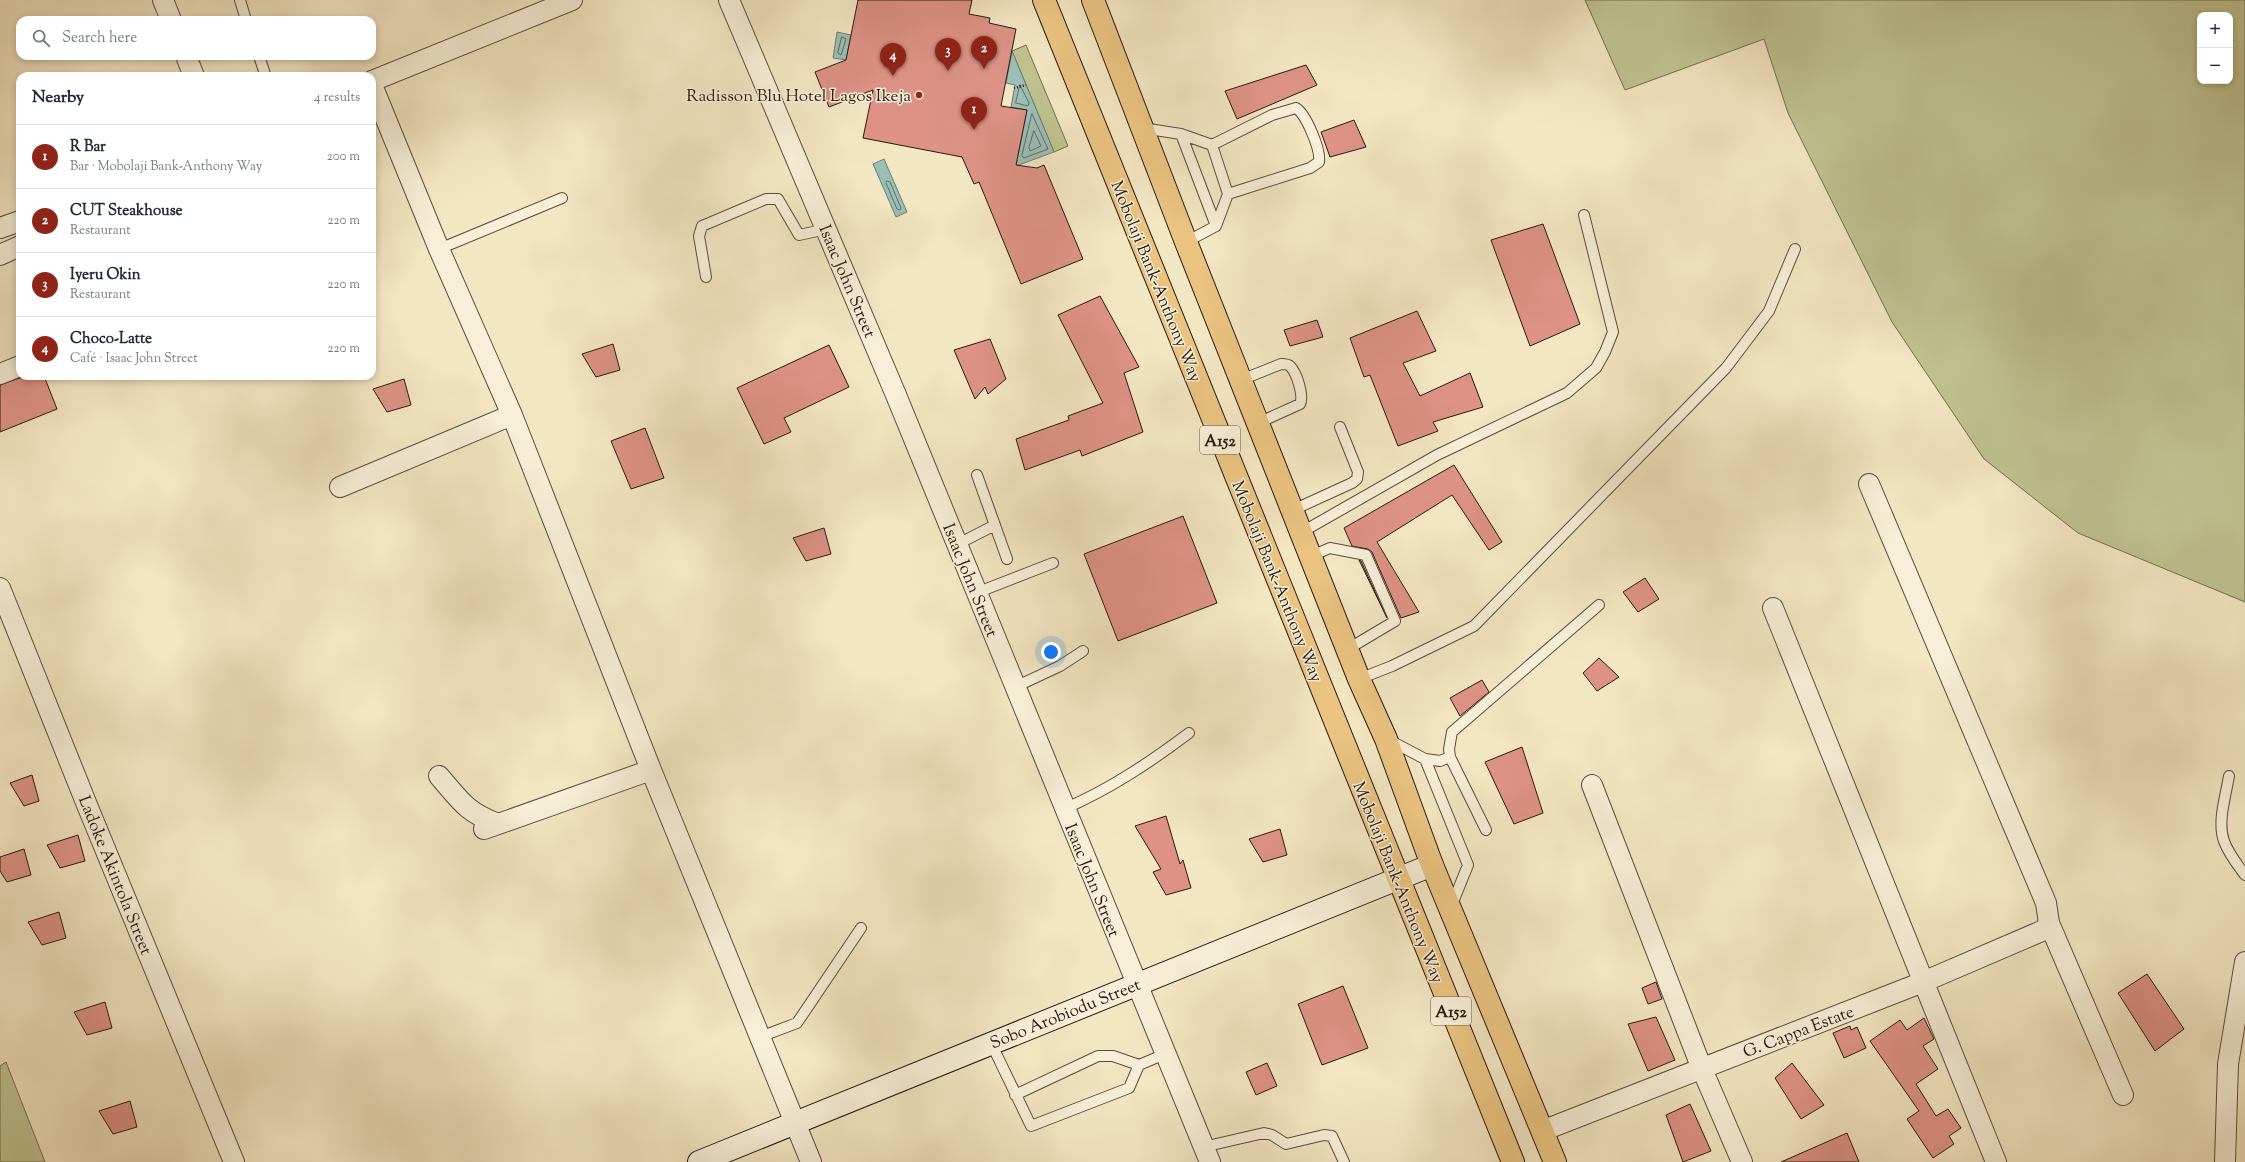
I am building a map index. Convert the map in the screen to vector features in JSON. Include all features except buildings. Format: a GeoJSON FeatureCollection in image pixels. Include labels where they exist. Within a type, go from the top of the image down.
{"type":"FeatureCollection","features":[{"type":"Feature","properties":{"kind":"main road","name":"A152"},"geometry":{"type":"LineString","coordinates":[[1093,0],[1186,242],[1360,679],[1386,739],[1432,865],[1555,1162]]}},
{"type":"Feature","properties":{"kind":"main road","name":"Mobolaji Bank-Anthony Way"},"geometry":{"type":"LineString","coordinates":[[1044,1],[1397,879],[1513,1162]]}},
{"type":"Feature","properties":{"kind":"street"},"geometry":{"type":"LineString","coordinates":[[163,0],[169,16]]}},
{"type":"Feature","properties":{"kind":"street"},"geometry":{"type":"LineString","coordinates":[[376,79],[572,0]]}},
{"type":"Feature","properties":{"kind":"street","name":"Isaac John Street"},"geometry":{"type":"LineString","coordinates":[[729,0],[827,229],[1206,1154]]}},
{"type":"Feature","properties":{"kind":"street"},"geometry":{"type":"LineString","coordinates":[[188,60],[192,72]]}},
{"type":"Feature","properties":{"kind":"street"},"geometry":{"type":"LineString","coordinates":[[376,95],[439,249],[512,415],[651,770],[811,1162]]}},
{"type":"Feature","properties":{"kind":"street"},"geometry":{"type":"LineString","coordinates":[[0,228],[16,223]]}},
{"type":"Feature","properties":{"kind":"street"},"geometry":{"type":"LineString","coordinates":[[0,255],[16,248]]}},
{"type":"Feature","properties":{"kind":"street"},"geometry":{"type":"LineString","coordinates":[[0,374],[16,368]]}},
{"type":"Feature","properties":{"kind":"street"},"geometry":{"type":"LineString","coordinates":[[340,487],[512,415]]}},
{"type":"Feature","properties":{"kind":"street"},"geometry":{"type":"LineString","coordinates":[[1869,484],[2046,903],[2050,923],[2123,1095]]}},
{"type":"Feature","properties":{"kind":"street","name":"Ladoke Akintola Street"},"geometry":{"type":"LineString","coordinates":[[0,588],[87,805],[234,1162]]}},
{"type":"Feature","properties":{"kind":"street"},"geometry":{"type":"LineString","coordinates":[[1772,608],[1996,1162]]}},
{"type":"Feature","properties":{"kind":"street"},"geometry":{"type":"LineString","coordinates":[[439,776],[465,806],[490,826],[651,770]]}},
{"type":"Feature","properties":{"kind":"street"},"geometry":{"type":"LineString","coordinates":[[1592,785],[1702,1069],[1742,1162]]}},
{"type":"Feature","properties":{"kind":"street","name":"Sobo Arobiodu Street"},"geometry":{"type":"LineString","coordinates":[[699,1162],[1432,865]]}},
{"type":"Feature","properties":{"kind":"street","name":"G. Cappa Estate"},"geometry":{"type":"LineString","coordinates":[[1542,1131],[1923,982],[2044,930],[2050,923]]}},
{"type":"Feature","properties":{"kind":"street"},"geometry":{"type":"LineString","coordinates":[[2225,1162],[2228,1064],[2245,962]]}},
{"type":"Feature","properties":{"kind":"lane"},"geometry":{"type":"LineString","coordinates":[[240,0],[245,16]]}},
{"type":"Feature","properties":{"kind":"lane"},"geometry":{"type":"LineString","coordinates":[[260,60],[264,72]]}},
{"type":"Feature","properties":{"kind":"lane"},"geometry":{"type":"LineString","coordinates":[[1141,128],[1181,134],[1212,145],[1272,115],[1296,108],[1303,115],[1319,152],[1319,162],[1310,168],[1228,194]]}},
{"type":"Feature","properties":{"kind":"lane"},"geometry":{"type":"LineString","coordinates":[[1181,134],[1216,226]]}},
{"type":"Feature","properties":{"kind":"lane"},"geometry":{"type":"LineString","coordinates":[[1186,242],[1216,226],[1228,194],[1212,145]]}},
{"type":"Feature","properties":{"kind":"lane"},"geometry":{"type":"LineString","coordinates":[[439,249],[562,198]]}},
{"type":"Feature","properties":{"kind":"lane"},"geometry":{"type":"LineString","coordinates":[[706,277],[699,236],[702,226],[766,198],[778,199],[799,235],[827,229]]}},
{"type":"Feature","properties":{"kind":"lane"},"geometry":{"type":"LineString","coordinates":[[1302,532],[1437,455],[1567,393],[1596,368],[1605,352],[1612,332],[1584,215]]}},
{"type":"Feature","properties":{"kind":"lane"},"geometry":{"type":"LineString","coordinates":[[1360,679],[1392,666],[1474,626],[1726,368],[1769,311],[1795,249]]}},
{"type":"Feature","properties":{"kind":"lane"},"geometry":{"type":"LineString","coordinates":[[1241,380],[1281,364],[1286,364],[1291,367],[1302,393],[1300,404],[1258,423]]}},
{"type":"Feature","properties":{"kind":"lane"},"geometry":{"type":"LineString","coordinates":[[1293,510],[1352,483],[1357,479],[1358,472],[1340,427]]}},
{"type":"Feature","properties":{"kind":"lane"},"geometry":{"type":"LineString","coordinates":[[977,475],[1007,559]]}},
{"type":"Feature","properties":{"kind":"lane"},"geometry":{"type":"LineString","coordinates":[[956,545],[995,525]]}},
{"type":"Feature","properties":{"kind":"lane"},"geometry":{"type":"LineString","coordinates":[[1311,556],[1330,548],[1366,555],[1395,621],[1348,649]]}},
{"type":"Feature","properties":{"kind":"lane"},"geometry":{"type":"LineString","coordinates":[[976,593],[1053,563]]}},
{"type":"Feature","properties":{"kind":"lane"},"geometry":{"type":"LineString","coordinates":[[1486,830],[1450,757],[1449,748],[1452,732],[1599,605]]}},
{"type":"Feature","properties":{"kind":"lane"},"geometry":{"type":"LineString","coordinates":[[1015,687],[1060,666],[1083,651]]}},
{"type":"Feature","properties":{"kind":"lane"},"geometry":{"type":"LineString","coordinates":[[1064,809],[1096,795],[1141,768],[1189,734]]}},
{"type":"Feature","properties":{"kind":"lane"},"geometry":{"type":"LineString","coordinates":[[1386,739],[1425,759],[1440,761],[1450,757]]}},
{"type":"Feature","properties":{"kind":"lane"},"geometry":{"type":"LineString","coordinates":[[1425,759],[1468,865],[1451,909]]}},
{"type":"Feature","properties":{"kind":"lane"},"geometry":{"type":"LineString","coordinates":[[2229,776],[2222,824],[2223,839],[2228,851],[2245,875]]}},
{"type":"Feature","properties":{"kind":"lane"},"geometry":{"type":"LineString","coordinates":[[760,1037],[797,1023],[861,928]]}},
{"type":"Feature","properties":{"kind":"lane"},"geometry":{"type":"LineString","coordinates":[[991,1043],[1031,1126],[1129,1088],[1139,1065]]}},
{"type":"Feature","properties":{"kind":"lane"},"geometry":{"type":"LineString","coordinates":[[1015,1095],[1098,1056],[1113,1056],[1139,1065],[1165,1054]]}},
{"type":"Feature","properties":{"kind":"lane"},"geometry":{"type":"LineString","coordinates":[[1206,1154],[1264,1133],[1280,1139],[1286,1144],[1324,1135],[1332,1136],[1344,1162]]}},
{"type":"Feature","properties":{"kind":"path"},"geometry":{"type":"LineString","coordinates":[[1014,88],[1026,84]]}},
{"type":"Feature","properties":{"kind":"green space"},"geometry":{"type":"Polygon","coordinates":[[[1585,0],[2245,0],[2245,602],[2078,533],[1984,459],[1892,322],[1788,113],[1764,39],[1625,90],[1585,0]]]}},
{"type":"Feature","properties":{"kind":"green space"},"geometry":{"type":"Polygon","coordinates":[[[1026,45],[1068,146],[1054,152],[1012,51],[1026,45]]]}},
{"type":"Feature","properties":{"kind":"green space"},"geometry":{"type":"Polygon","coordinates":[[[6,1062],[45,1162],[0,1162],[0,1066],[6,1062]]]}},
{"type":"Feature","properties":{"kind":"water"},"geometry":{"type":"Polygon","coordinates":[[[837,32],[851,35],[846,60],[833,58],[837,32]]]}},
{"type":"Feature","properties":{"kind":"water"},"geometry":{"type":"Polygon","coordinates":[[[1012,51],[1054,152],[1016,166],[1027,110],[1011,107],[1015,85],[1006,83],[1012,51]]]}},
{"type":"Feature","properties":{"kind":"water"},"geometry":{"type":"Polygon","coordinates":[[[884,159],[907,212],[896,217],[873,164],[884,159]]]}},
{"type":"Feature","properties":{"kind":"place","name":"CUT Steakhouse"},"geometry":{"type":"Point","coordinates":[984,69]}},
{"type":"Feature","properties":{"kind":"place","name":"Iyeru Okin"},"geometry":{"type":"Point","coordinates":[948,71]}},
{"type":"Feature","properties":{"kind":"place","name":"Choco-Latte"},"geometry":{"type":"Point","coordinates":[893,76]}},
{"type":"Feature","properties":{"kind":"place","name":"Radisson Blu Hotel Lagos Ikeja"},"geometry":{"type":"Point","coordinates":[919,95]}},
{"type":"Feature","properties":{"kind":"place","name":"R Bar"},"geometry":{"type":"Point","coordinates":[974,130]}}]}
